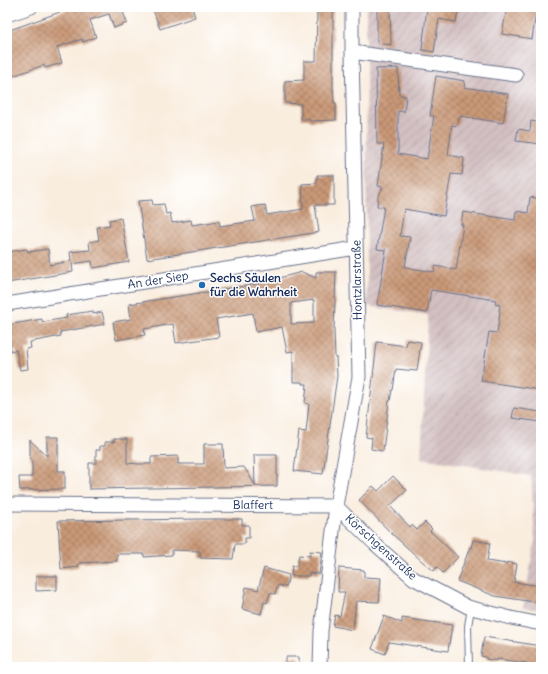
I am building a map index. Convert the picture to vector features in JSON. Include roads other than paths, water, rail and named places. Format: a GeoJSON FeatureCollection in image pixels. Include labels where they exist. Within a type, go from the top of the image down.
{"type":"FeatureCollection","features":[{"type":"Feature","properties":{"kind":"street"},"geometry":{"type":"LineString","coordinates":[[7,15],[30,7]]}},
{"type":"Feature","properties":{"kind":"street","name":"Hontzlarstraße"},"geometry":{"type":"LineString","coordinates":[[336,506],[360,377],[356,248],[352,7]]}},
{"type":"Feature","properties":{"kind":"street"},"geometry":{"type":"LineString","coordinates":[[352,52],[516,75]]}},
{"type":"Feature","properties":{"kind":"street","name":"An der Siep"},"geometry":{"type":"LineString","coordinates":[[7,304],[356,248]]}},
{"type":"Feature","properties":{"kind":"street","name":"Blaffert"},"geometry":{"type":"LineString","coordinates":[[7,504],[336,506]]}},
{"type":"Feature","properties":{"kind":"street"},"geometry":{"type":"LineString","coordinates":[[320,667],[321,631],[336,506]]}},
{"type":"Feature","properties":{"kind":"street","name":"Körschgenstraße"},"geometry":{"type":"LineString","coordinates":[[336,506],[413,578],[471,608],[541,624]]}},
{"type":"Feature","properties":{"kind":"lane"},"geometry":{"type":"LineString","coordinates":[[469,667],[468,626],[471,608]]}},
{"type":"Feature","properties":{"kind":"place","name":"Sechs Säulen für die Wahrheit"},"geometry":{"type":"Point","coordinates":[202,285]}}]}
